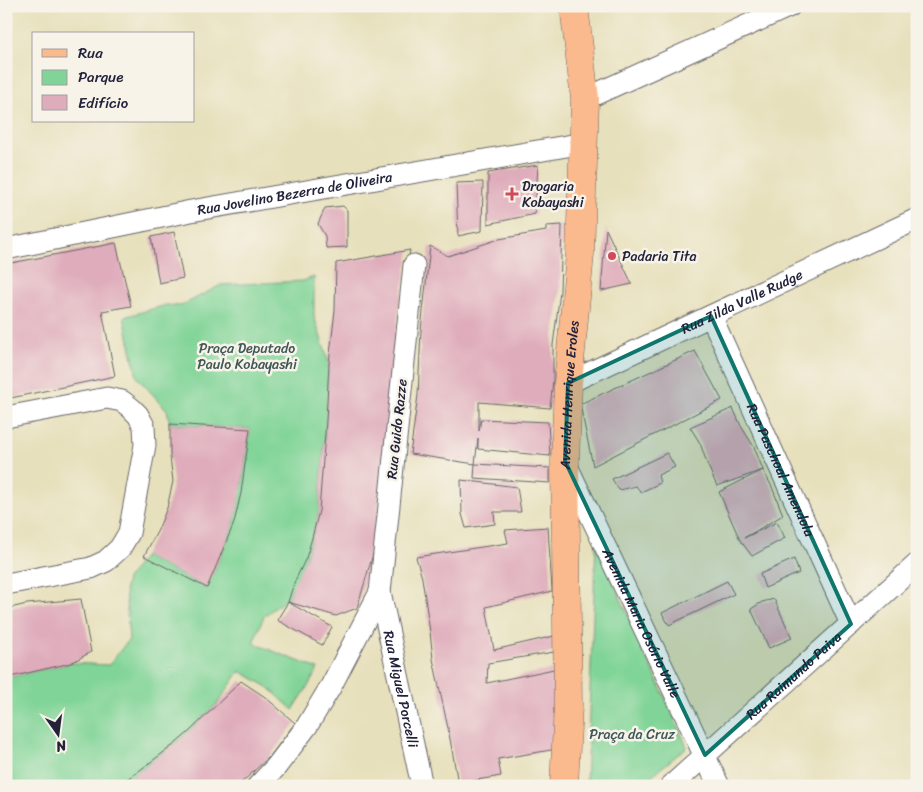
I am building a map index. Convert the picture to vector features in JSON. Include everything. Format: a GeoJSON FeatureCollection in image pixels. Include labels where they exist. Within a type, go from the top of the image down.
{"type":"FeatureCollection","features":[{"type":"Feature","properties":{"kind":"main road","name":"Avenida Henrique Eroles"},"geometry":{"type":"LineString","coordinates":[[564,786],[568,705],[565,461],[568,383],[580,254],[586,99],[574,6]]}},
{"type":"Feature","properties":{"kind":"street"},"geometry":{"type":"LineString","coordinates":[[586,99],[790,6]]}},
{"type":"Feature","properties":{"kind":"street","name":"Rua Jovelino Bezerra de Oliveira"},"geometry":{"type":"LineString","coordinates":[[6,249],[191,211],[584,143]]}},
{"type":"Feature","properties":{"kind":"street","name":"Rua Zilda Valle Rudge"},"geometry":{"type":"LineString","coordinates":[[568,383],[917,219]]}},
{"type":"Feature","properties":{"kind":"street","name":"Rua Guido Razze"},"geometry":{"type":"LineString","coordinates":[[380,592],[414,265]]}},
{"type":"Feature","properties":{"kind":"street","name":"Rua Paschoal Amendola"},"geometry":{"type":"LineString","coordinates":[[711,316],[851,624]]}},
{"type":"Feature","properties":{"kind":"street"},"geometry":{"type":"LineString","coordinates":[[6,417],[107,398],[122,401],[132,408],[144,426],[145,445],[129,534],[120,548],[106,561],[92,568],[6,584]]}},
{"type":"Feature","properties":{"kind":"street","name":"Avenida Maria Osório Valle"},"geometry":{"type":"LineString","coordinates":[[565,461],[719,786]]}},
{"type":"Feature","properties":{"kind":"street","name":"Rua Raimundo Paiva"},"geometry":{"type":"LineString","coordinates":[[671,786],[917,564]]}},
{"type":"Feature","properties":{"kind":"street"},"geometry":{"type":"LineString","coordinates":[[258,786],[276,767],[307,726],[331,686],[380,592]]}},
{"type":"Feature","properties":{"kind":"street","name":"Rua Miguel Porcelli"},"geometry":{"type":"LineString","coordinates":[[380,592],[422,786]]}},
{"type":"Feature","properties":{"kind":"street"},"geometry":{"type":"LineString","coordinates":[[407,786],[418,765]]}},
{"type":"Feature","properties":{"kind":"highlighted area"},"geometry":{"type":"Polygon","coordinates":[[[711,316],[851,624],[705,755],[565,461],[568,383],[711,316]]]}},
{"type":"Feature","properties":{"kind":"green space","name":"Praça Deputado Paulo Kobayashi"},"geometry":{"type":"Polygon","coordinates":[[[314,277],[314,316],[329,363],[319,511],[306,558],[289,597],[264,616],[253,643],[318,669],[307,688],[293,710],[268,687],[240,671],[217,704],[184,736],[116,786],[6,786],[6,678],[71,663],[109,665],[129,639],[125,588],[127,579],[144,556],[207,588],[234,523],[250,429],[170,424],[167,410],[137,377],[124,317],[166,305],[181,306],[221,285],[303,281],[314,277]]]}},
{"type":"Feature","properties":{"kind":"green space","name":"Praça da Cruz"},"geometry":{"type":"Polygon","coordinates":[[[596,543],[687,747],[639,786],[586,786],[596,543]]]}},
{"type":"Feature","properties":{"kind":"building","name":"Drogaria Kobayashi"},"geometry":{"type":"Polygon","coordinates":[[[538,165],[535,214],[488,224],[488,173],[538,165]]]}},
{"type":"Feature","properties":{"kind":"building"},"geometry":{"type":"Polygon","coordinates":[[[483,182],[482,231],[458,236],[456,183],[483,182]]]}},
{"type":"Feature","properties":{"kind":"building"},"geometry":{"type":"Polygon","coordinates":[[[343,206],[347,210],[347,247],[326,248],[325,236],[318,224],[325,208],[343,206]]]}},
{"type":"Feature","properties":{"kind":"building"},"geometry":{"type":"Polygon","coordinates":[[[562,225],[560,292],[553,345],[553,380],[550,408],[479,402],[479,431],[481,419],[548,422],[550,456],[478,449],[478,438],[475,464],[410,454],[418,395],[421,330],[430,246],[448,256],[499,239],[546,231],[546,226],[562,225]]]}},
{"type":"Feature","properties":{"kind":"building","name":"Padaria Tita"},"geometry":{"type":"Polygon","coordinates":[[[606,229],[632,284],[601,291],[606,229]]]}},
{"type":"Feature","properties":{"kind":"building"},"geometry":{"type":"Polygon","coordinates":[[[174,232],[183,278],[159,283],[151,237],[174,232]]]}},
{"type":"Feature","properties":{"kind":"building"},"geometry":{"type":"Polygon","coordinates":[[[116,243],[131,306],[102,311],[115,376],[6,399],[6,264],[116,243]]]}},
{"type":"Feature","properties":{"kind":"building"},"geometry":{"type":"Polygon","coordinates":[[[410,250],[399,308],[374,551],[357,608],[336,616],[288,602],[294,583],[306,558],[319,511],[329,363],[335,310],[336,263],[410,250]]]}},
{"type":"Feature","properties":{"kind":"building"},"geometry":{"type":"Polygon","coordinates":[[[695,351],[722,400],[593,466],[580,404],[695,351]]]}},
{"type":"Feature","properties":{"kind":"building"},"geometry":{"type":"Polygon","coordinates":[[[733,408],[754,447],[763,470],[717,486],[700,443],[690,427],[733,408]]]}},
{"type":"Feature","properties":{"kind":"building"},"geometry":{"type":"Polygon","coordinates":[[[170,424],[250,429],[241,493],[234,523],[207,588],[144,556],[167,508],[173,481],[170,457],[170,424]]]}},
{"type":"Feature","properties":{"kind":"building"},"geometry":{"type":"Polygon","coordinates":[[[667,453],[675,467],[658,475],[660,483],[641,492],[636,486],[619,490],[612,479],[667,453]]]}},
{"type":"Feature","properties":{"kind":"building"},"geometry":{"type":"Polygon","coordinates":[[[475,464],[550,468],[550,483],[474,478],[475,464]]]}},
{"type":"Feature","properties":{"kind":"building"},"geometry":{"type":"Polygon","coordinates":[[[763,470],[783,515],[744,538],[777,522],[785,538],[752,556],[740,540],[719,492],[763,470]]]}},
{"type":"Feature","properties":{"kind":"building"},"geometry":{"type":"Polygon","coordinates":[[[461,480],[517,487],[521,512],[494,512],[495,524],[466,528],[462,514],[461,480]]]}},
{"type":"Feature","properties":{"kind":"building"},"geometry":{"type":"Polygon","coordinates":[[[548,527],[552,591],[486,607],[494,650],[554,636],[554,652],[488,663],[487,683],[554,669],[557,749],[498,759],[501,776],[458,783],[433,659],[422,578],[416,557],[508,543],[505,530],[548,527]]]}},
{"type":"Feature","properties":{"kind":"building"},"geometry":{"type":"Polygon","coordinates":[[[794,559],[799,573],[765,588],[760,574],[794,559]]]}},
{"type":"Feature","properties":{"kind":"building"},"geometry":{"type":"Polygon","coordinates":[[[727,581],[734,594],[669,625],[662,613],[727,581]]]}},
{"type":"Feature","properties":{"kind":"building"},"geometry":{"type":"Polygon","coordinates":[[[81,599],[91,652],[71,663],[6,678],[6,609],[27,604],[81,599]]]}},
{"type":"Feature","properties":{"kind":"building"},"geometry":{"type":"Polygon","coordinates":[[[774,599],[792,638],[769,648],[751,609],[762,602],[774,599]]]}},
{"type":"Feature","properties":{"kind":"building"},"geometry":{"type":"Polygon","coordinates":[[[288,602],[332,627],[322,645],[277,620],[288,602]]]}},
{"type":"Feature","properties":{"kind":"building"},"geometry":{"type":"Polygon","coordinates":[[[241,681],[265,697],[295,723],[271,755],[238,786],[116,786],[175,744],[241,681]]]}},
{"type":"Feature","properties":{"kind":"place","name":"Drogaria Kobayashi"},"geometry":{"type":"Point","coordinates":[512,194]}},
{"type":"Feature","properties":{"kind":"place","name":"Padaria Tita"},"geometry":{"type":"Point","coordinates":[612,256]}}]}
